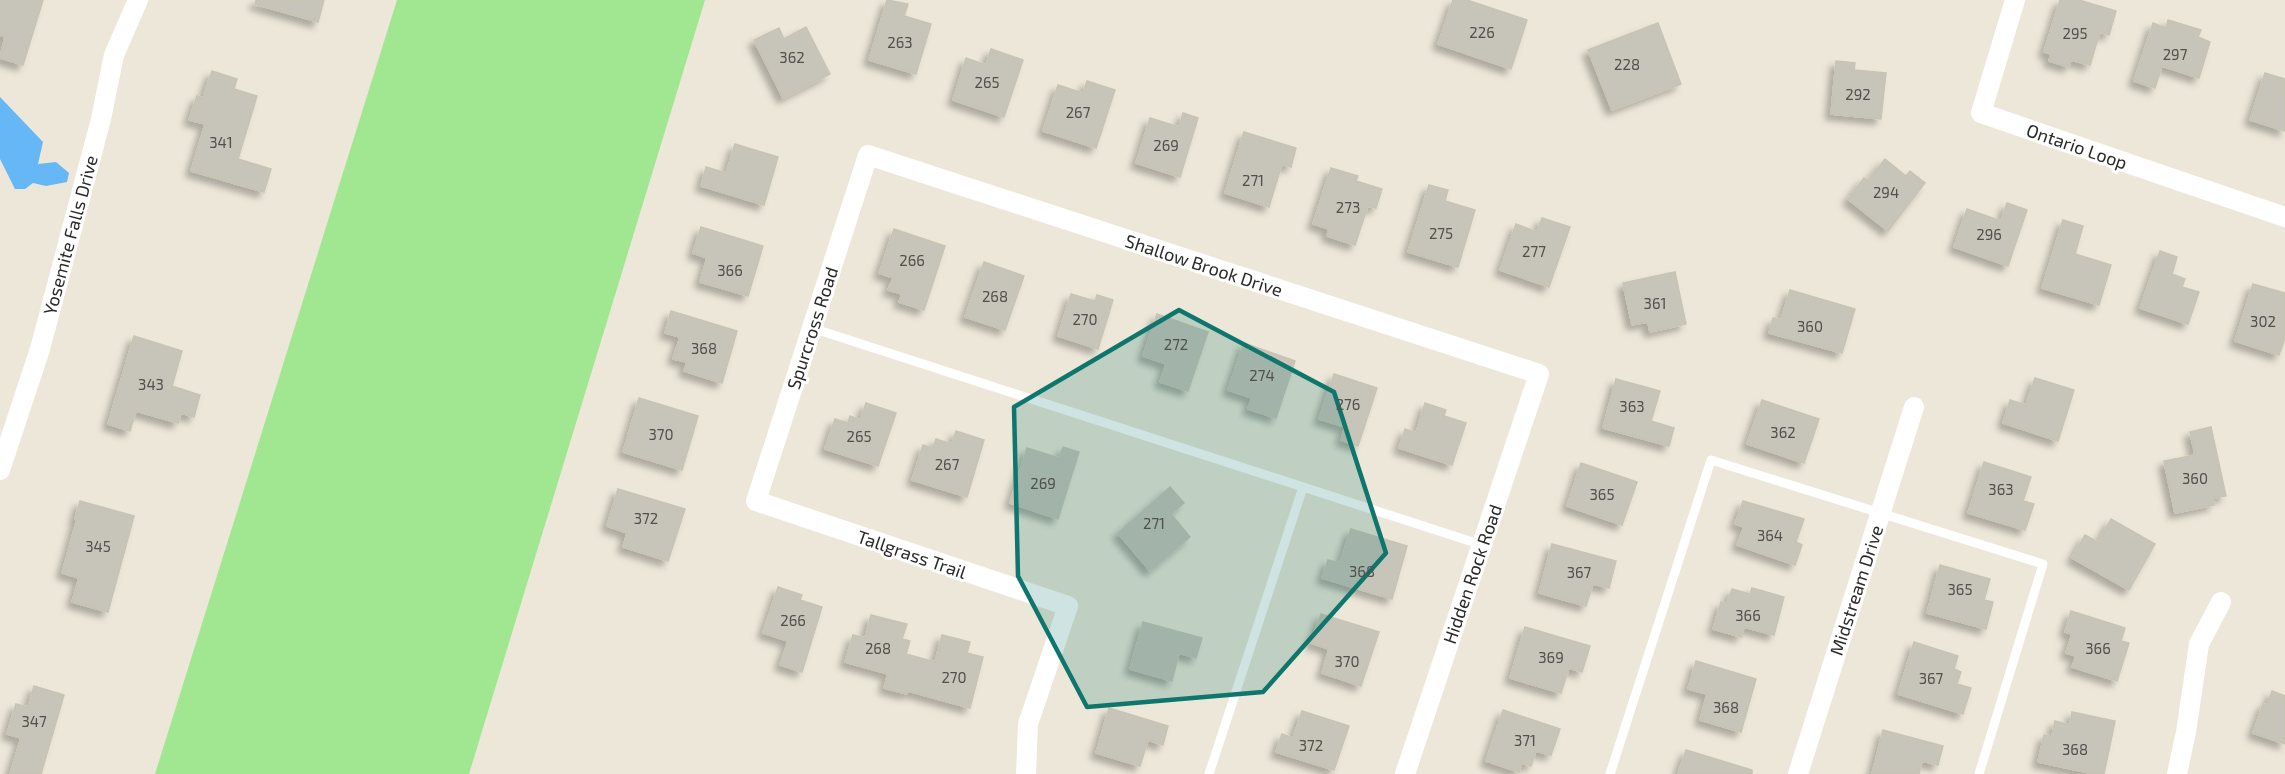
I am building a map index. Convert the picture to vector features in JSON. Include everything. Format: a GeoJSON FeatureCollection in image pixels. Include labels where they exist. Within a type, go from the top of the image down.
{"type":"FeatureCollection","features":[{"type":"Feature","properties":{"kind":"street","name":"Yosemite Falls Drive"},"geometry":{"type":"LineString","coordinates":[[0,470],[40,349],[101,119],[114,55],[138,0]]}},
{"type":"Feature","properties":{"kind":"street","name":"Ontario Loop"},"geometry":{"type":"LineString","coordinates":[[2015,0],[1981,113],[2285,217]]}},
{"type":"Feature","properties":{"kind":"street","name":"Spurcross Road"},"geometry":{"type":"LineString","coordinates":[[756,501],[868,155]]}},
{"type":"Feature","properties":{"kind":"street","name":"Shallow Brook Drive"},"geometry":{"type":"LineString","coordinates":[[868,155],[1539,374]]}},
{"type":"Feature","properties":{"kind":"street","name":"Hidden Rock Road"},"geometry":{"type":"LineString","coordinates":[[1405,774],[1539,374]]}},
{"type":"Feature","properties":{"kind":"street","name":"Midstream Drive"},"geometry":{"type":"LineString","coordinates":[[1798,774],[1914,407]]}},
{"type":"Feature","properties":{"kind":"street","name":"Tallgrass Trail"},"geometry":{"type":"LineString","coordinates":[[756,501],[1068,606],[1028,724],[1026,774]]}},
{"type":"Feature","properties":{"kind":"street"},"geometry":{"type":"LineString","coordinates":[[2177,774],[2186,732],[2199,644],[2222,602]]}},
{"type":"Feature","properties":{"kind":"lane"},"geometry":{"type":"LineString","coordinates":[[812,328],[1482,545]]}},
{"type":"Feature","properties":{"kind":"lane"},"geometry":{"type":"LineString","coordinates":[[1610,774],[1711,460],[2043,564],[1979,774]]}},
{"type":"Feature","properties":{"kind":"lane"},"geometry":{"type":"LineString","coordinates":[[1209,774],[1303,487]]}},
{"type":"Feature","properties":{"kind":"highlighted area"},"geometry":{"type":"Polygon","coordinates":[[[1179,310],[1334,392],[1386,553],[1263,692],[1087,707],[1018,576],[1014,407],[1179,310]]]}},
{"type":"Feature","properties":{"kind":"green space"},"geometry":{"type":"Polygon","coordinates":[[[397,0],[705,0],[469,774],[155,774],[397,0]]]}},
{"type":"Feature","properties":{"kind":"water"},"geometry":{"type":"Polygon","coordinates":[[[0,97],[43,142],[38,164],[56,162],[69,173],[67,182],[46,186],[33,183],[25,189],[15,189],[0,159],[0,97]]]}},
{"type":"Feature","properties":{"kind":"building"},"geometry":{"type":"Polygon","coordinates":[[[0,0],[43,0],[23,65],[0,58],[5,37],[0,35],[0,0]]]}},
{"type":"Feature","properties":{"kind":"building"},"geometry":{"type":"Polygon","coordinates":[[[256,0],[324,0],[318,22],[255,4],[256,0]]]}},
{"type":"Feature","properties":{"kind":"building"},"geometry":{"type":"Polygon","coordinates":[[[887,0],[908,4],[904,16],[931,24],[916,74],[869,60],[887,0]]]}},
{"type":"Feature","properties":{"kind":"building"},"geometry":{"type":"Polygon","coordinates":[[[1453,0],[1467,0],[1527,20],[1511,69],[1438,44],[1453,0]]]}},
{"type":"Feature","properties":{"kind":"building"},"geometry":{"type":"Polygon","coordinates":[[[2060,0],[2079,0],[2116,11],[2109,35],[2100,32],[2090,65],[2071,60],[2069,67],[2049,61],[2051,54],[2044,52],[2060,0]]]}},
{"type":"Feature","properties":{"kind":"building"},"geometry":{"type":"Polygon","coordinates":[[[2168,20],[2201,30],[2198,37],[2210,42],[2199,78],[2162,66],[2155,88],[2134,81],[2153,23],[2166,28],[2168,20]]]}},
{"type":"Feature","properties":{"kind":"building"},"geometry":{"type":"Polygon","coordinates":[[[1658,23],[1681,84],[1612,110],[1588,50],[1658,23]]]}},
{"type":"Feature","properties":{"kind":"building"},"geometry":{"type":"Polygon","coordinates":[[[806,27],[830,74],[783,98],[754,40],[779,28],[784,39],[806,27]]]}},
{"type":"Feature","properties":{"kind":"building"},"geometry":{"type":"Polygon","coordinates":[[[991,49],[1023,60],[1004,117],[953,100],[966,58],[986,65],[991,49]]]}},
{"type":"Feature","properties":{"kind":"building"},"geometry":{"type":"Polygon","coordinates":[[[1836,61],[1855,63],[1854,70],[1886,73],[1881,119],[1831,114],[1836,61]]]}},
{"type":"Feature","properties":{"kind":"building"},"geometry":{"type":"Polygon","coordinates":[[[212,71],[237,79],[234,89],[257,96],[238,159],[271,169],[264,192],[191,171],[205,124],[189,120],[197,96],[203,98],[212,71]]]}},
{"type":"Feature","properties":{"kind":"building"},"geometry":{"type":"Polygon","coordinates":[[[2265,73],[2285,79],[2285,131],[2250,120],[2265,73]]]}},
{"type":"Feature","properties":{"kind":"building"},"geometry":{"type":"Polygon","coordinates":[[[1087,81],[1115,90],[1096,148],[1043,131],[1058,85],[1083,93],[1087,81]]]}},
{"type":"Feature","properties":{"kind":"building"},"geometry":{"type":"Polygon","coordinates":[[[1183,113],[1198,118],[1180,177],[1136,163],[1150,118],[1179,127],[1183,113]]]}},
{"type":"Feature","properties":{"kind":"building"},"geometry":{"type":"Polygon","coordinates":[[[1244,132],[1296,148],[1291,167],[1282,164],[1269,207],[1225,193],[1244,132]]]}},
{"type":"Feature","properties":{"kind":"building"},"geometry":{"type":"Polygon","coordinates":[[[735,144],[778,157],[764,205],[701,186],[706,167],[726,173],[735,144]]]}},
{"type":"Feature","properties":{"kind":"building"},"geometry":{"type":"Polygon","coordinates":[[[1885,159],[1906,176],[1910,171],[1925,183],[1888,231],[1848,199],[1864,178],[1868,180],[1885,159]]]}},
{"type":"Feature","properties":{"kind":"building"},"geometry":{"type":"Polygon","coordinates":[[[1331,168],[1358,176],[1356,181],[1382,189],[1376,208],[1368,206],[1355,245],[1327,236],[1329,229],[1313,224],[1331,168]]]}},
{"type":"Feature","properties":{"kind":"building"},"geometry":{"type":"Polygon","coordinates":[[[1429,185],[1448,190],[1445,201],[1475,210],[1458,267],[1408,252],[1429,185]]]}},
{"type":"Feature","properties":{"kind":"building"},"geometry":{"type":"Polygon","coordinates":[[[2007,203],[2027,210],[2008,266],[1954,247],[1967,209],[2001,221],[2007,203]]]}},
{"type":"Feature","properties":{"kind":"building"},"geometry":{"type":"Polygon","coordinates":[[[1542,218],[1570,227],[1549,287],[1500,270],[1516,224],[1537,232],[1542,218]]]}},
{"type":"Feature","properties":{"kind":"building"},"geometry":{"type":"Polygon","coordinates":[[[2063,220],[2083,226],[2075,254],[2111,265],[2099,305],[2042,288],[2063,220]]]}},
{"type":"Feature","properties":{"kind":"building"},"geometry":{"type":"Polygon","coordinates":[[[701,227],[763,246],[748,296],[700,282],[707,258],[693,253],[701,227]]]}},
{"type":"Feature","properties":{"kind":"building"},"geometry":{"type":"Polygon","coordinates":[[[894,229],[945,246],[924,310],[899,302],[902,294],[888,290],[893,278],[879,273],[894,229]]]}},
{"type":"Feature","properties":{"kind":"building"},"geometry":{"type":"Polygon","coordinates":[[[2160,251],[2177,257],[2172,274],[2185,279],[2182,287],[2199,292],[2188,324],[2140,308],[2160,251]]]}},
{"type":"Feature","properties":{"kind":"building"},"geometry":{"type":"Polygon","coordinates":[[[984,262],[1024,276],[1005,330],[965,317],[984,262]]]}},
{"type":"Feature","properties":{"kind":"building"},"geometry":{"type":"Polygon","coordinates":[[[1675,272],[1686,324],[1650,332],[1648,322],[1632,325],[1623,283],[1675,272]]]}},
{"type":"Feature","properties":{"kind":"building"},"geometry":{"type":"Polygon","coordinates":[[[2253,284],[2285,293],[2285,338],[2279,355],[2235,341],[2253,284]]]}},
{"type":"Feature","properties":{"kind":"building"},"geometry":{"type":"Polygon","coordinates":[[[1790,290],[1855,309],[1842,353],[1769,333],[1773,318],[1781,320],[1790,290]]]}},
{"type":"Feature","properties":{"kind":"building"},"geometry":{"type":"Polygon","coordinates":[[[1071,294],[1095,301],[1097,295],[1113,300],[1098,349],[1058,336],[1071,294]]]}},
{"type":"Feature","properties":{"kind":"building"},"geometry":{"type":"Polygon","coordinates":[[[671,311],[737,331],[722,383],[684,371],[687,362],[673,359],[680,337],[665,333],[671,311]]]}},
{"type":"Feature","properties":{"kind":"building"},"geometry":{"type":"Polygon","coordinates":[[[1157,314],[1208,332],[1188,391],[1160,382],[1166,364],[1143,356],[1157,314]]]}},
{"type":"Feature","properties":{"kind":"building"},"geometry":{"type":"Polygon","coordinates":[[[134,336],[182,351],[172,386],[200,395],[194,417],[181,413],[178,423],[136,411],[130,431],[108,424],[134,336]]]}},
{"type":"Feature","properties":{"kind":"building"},"geometry":{"type":"Polygon","coordinates":[[[1244,343],[1295,361],[1276,418],[1248,409],[1252,398],[1228,390],[1244,343]]]}},
{"type":"Feature","properties":{"kind":"building"},"geometry":{"type":"Polygon","coordinates":[[[1334,374],[1377,388],[1358,446],[1341,440],[1345,427],[1319,419],[1334,374]]]}},
{"type":"Feature","properties":{"kind":"building"},"geometry":{"type":"Polygon","coordinates":[[[2035,378],[2074,390],[2058,441],[2003,423],[2010,400],[2026,405],[2035,378]]]}},
{"type":"Feature","properties":{"kind":"building"},"geometry":{"type":"Polygon","coordinates":[[[1616,379],[1660,391],[1651,421],[1674,428],[1669,446],[1603,428],[1616,379]]]}},
{"type":"Feature","properties":{"kind":"building"},"geometry":{"type":"Polygon","coordinates":[[[639,398],[698,416],[682,470],[623,452],[639,398]]]}},
{"type":"Feature","properties":{"kind":"building"},"geometry":{"type":"Polygon","coordinates":[[[1762,400],[1819,419],[1804,463],[1747,444],[1762,400]]]}},
{"type":"Feature","properties":{"kind":"building"},"geometry":{"type":"Polygon","coordinates":[[[866,403],[896,413],[878,466],[825,449],[835,419],[848,423],[850,416],[860,420],[866,403]]]}},
{"type":"Feature","properties":{"kind":"building"},"geometry":{"type":"Polygon","coordinates":[[[1425,403],[1446,410],[1444,416],[1466,423],[1452,465],[1399,448],[1405,429],[1416,433],[1425,403]]]}},
{"type":"Feature","properties":{"kind":"building"},"geometry":{"type":"Polygon","coordinates":[[[2211,427],[2226,496],[2213,498],[2214,505],[2175,513],[2164,461],[2195,455],[2190,432],[2211,427]]]}},
{"type":"Feature","properties":{"kind":"building"},"geometry":{"type":"Polygon","coordinates":[[[956,431],[984,440],[967,497],[912,480],[923,445],[933,448],[936,439],[952,444],[956,431]]]}},
{"type":"Feature","properties":{"kind":"building"},"geometry":{"type":"Polygon","coordinates":[[[1063,447],[1079,452],[1058,519],[1010,503],[1027,448],[1059,458],[1063,447]]]}},
{"type":"Feature","properties":{"kind":"building"},"geometry":{"type":"Polygon","coordinates":[[[1984,462],[2031,477],[2023,501],[2034,504],[2025,530],[1968,513],[1984,462]]]}},
{"type":"Feature","properties":{"kind":"building"},"geometry":{"type":"Polygon","coordinates":[[[1581,463],[1637,482],[1622,525],[1567,506],[1581,463]]]}},
{"type":"Feature","properties":{"kind":"building"},"geometry":{"type":"Polygon","coordinates":[[[1170,487],[1184,503],[1171,514],[1190,537],[1150,571],[1118,533],[1170,487]]]}},
{"type":"Feature","properties":{"kind":"building"},"geometry":{"type":"Polygon","coordinates":[[[618,489],[685,509],[668,561],[623,547],[627,533],[607,526],[618,489]]]}},
{"type":"Feature","properties":{"kind":"building"},"geometry":{"type":"Polygon","coordinates":[[[80,501],[134,516],[108,612],[72,602],[79,578],[62,573],[80,501]]]}},
{"type":"Feature","properties":{"kind":"building"},"geometry":{"type":"Polygon","coordinates":[[[1743,501],[1804,519],[1796,542],[1802,545],[1795,565],[1737,545],[1744,527],[1735,524],[1743,501]]]}},
{"type":"Feature","properties":{"kind":"building"},"geometry":{"type":"Polygon","coordinates":[[[2111,519],[2155,544],[2129,590],[2072,558],[2085,535],[2098,542],[2111,519]]]}},
{"type":"Feature","properties":{"kind":"building"},"geometry":{"type":"Polygon","coordinates":[[[1351,529],[1407,546],[1392,599],[1322,578],[1328,560],[1340,563],[1351,529]]]}},
{"type":"Feature","properties":{"kind":"building"},"geometry":{"type":"Polygon","coordinates":[[[1552,544],[1616,561],[1609,588],[1593,584],[1586,606],[1539,593],[1552,544]]]}},
{"type":"Feature","properties":{"kind":"building"},"geometry":{"type":"Polygon","coordinates":[[[1940,565],[1990,579],[1984,600],[1993,602],[1986,629],[1927,613],[1940,565]]]}},
{"type":"Feature","properties":{"kind":"building"},"geometry":{"type":"Polygon","coordinates":[[[778,587],[802,595],[800,600],[822,607],[802,672],[780,665],[788,641],[763,633],[778,587]]]}},
{"type":"Feature","properties":{"kind":"building"},"geometry":{"type":"Polygon","coordinates":[[[1752,588],[1784,597],[1774,635],[1744,627],[1741,637],[1713,629],[1721,602],[1727,604],[1732,589],[1750,594],[1752,588]]]}},
{"type":"Feature","properties":{"kind":"building"},"geometry":{"type":"Polygon","coordinates":[[[2071,611],[2125,628],[2121,641],[2129,643],[2117,681],[2072,667],[2076,656],[2066,653],[2072,634],[2065,632],[2071,611]]]}},
{"type":"Feature","properties":{"kind":"building"},"geometry":{"type":"Polygon","coordinates":[[[1321,614],[1379,632],[1361,686],[1322,673],[1329,649],[1311,643],[1321,614]]]}},
{"type":"Feature","properties":{"kind":"building"},"geometry":{"type":"Polygon","coordinates":[[[871,615],[907,624],[902,639],[910,641],[906,654],[935,662],[942,635],[970,642],[967,653],[983,657],[970,708],[908,691],[907,694],[884,688],[888,674],[845,662],[853,635],[865,638],[871,615]]]}},
{"type":"Feature","properties":{"kind":"building"},"geometry":{"type":"Polygon","coordinates":[[[1143,622],[1202,638],[1196,658],[1179,653],[1172,681],[1130,669],[1143,622]]]}},
{"type":"Feature","properties":{"kind":"building"},"geometry":{"type":"Polygon","coordinates":[[[1525,627],[1590,646],[1582,672],[1569,668],[1561,693],[1510,678],[1525,627]]]}},
{"type":"Feature","properties":{"kind":"building"},"geometry":{"type":"Polygon","coordinates":[[[1914,642],[1958,656],[1954,669],[1961,672],[1957,684],[1971,688],[1963,714],[1898,694],[1914,642]]]}},
{"type":"Feature","properties":{"kind":"building"},"geometry":{"type":"Polygon","coordinates":[[[1696,661],[1756,679],[1741,732],[1700,720],[1707,694],[1688,689],[1696,661]]]}},
{"type":"Feature","properties":{"kind":"building"},"geometry":{"type":"Polygon","coordinates":[[[34,686],[64,695],[41,774],[10,774],[21,738],[7,734],[16,704],[28,707],[34,686]]]}},
{"type":"Feature","properties":{"kind":"building"},"geometry":{"type":"Polygon","coordinates":[[[2272,691],[2285,696],[2285,744],[2253,733],[2263,704],[2267,705],[2272,691]]]}},
{"type":"Feature","properties":{"kind":"building"},"geometry":{"type":"Polygon","coordinates":[[[1109,708],[1168,726],[1163,745],[1148,740],[1140,766],[1096,753],[1109,708]]]}},
{"type":"Feature","properties":{"kind":"building"},"geometry":{"type":"Polygon","coordinates":[[[1503,710],[1560,729],[1551,755],[1536,751],[1531,766],[1522,763],[1519,772],[1486,761],[1503,710]]]}},
{"type":"Feature","properties":{"kind":"building"},"geometry":{"type":"Polygon","coordinates":[[[1302,711],[1349,726],[1334,770],[1276,752],[1282,734],[1293,738],[1302,711]]]}},
{"type":"Feature","properties":{"kind":"building"},"geometry":{"type":"Polygon","coordinates":[[[2072,712],[2115,721],[2104,774],[2038,762],[2044,735],[2052,736],[2055,721],[2070,725],[2072,712]]]}},
{"type":"Feature","properties":{"kind":"building"},"geometry":{"type":"Polygon","coordinates":[[[1883,730],[1943,746],[1938,765],[1922,761],[1919,774],[1872,774],[1883,730]]]}},
{"type":"Feature","properties":{"kind":"building"},"geometry":{"type":"Polygon","coordinates":[[[1686,750],[1752,770],[1752,774],[1678,774],[1686,750]]]}}]}
